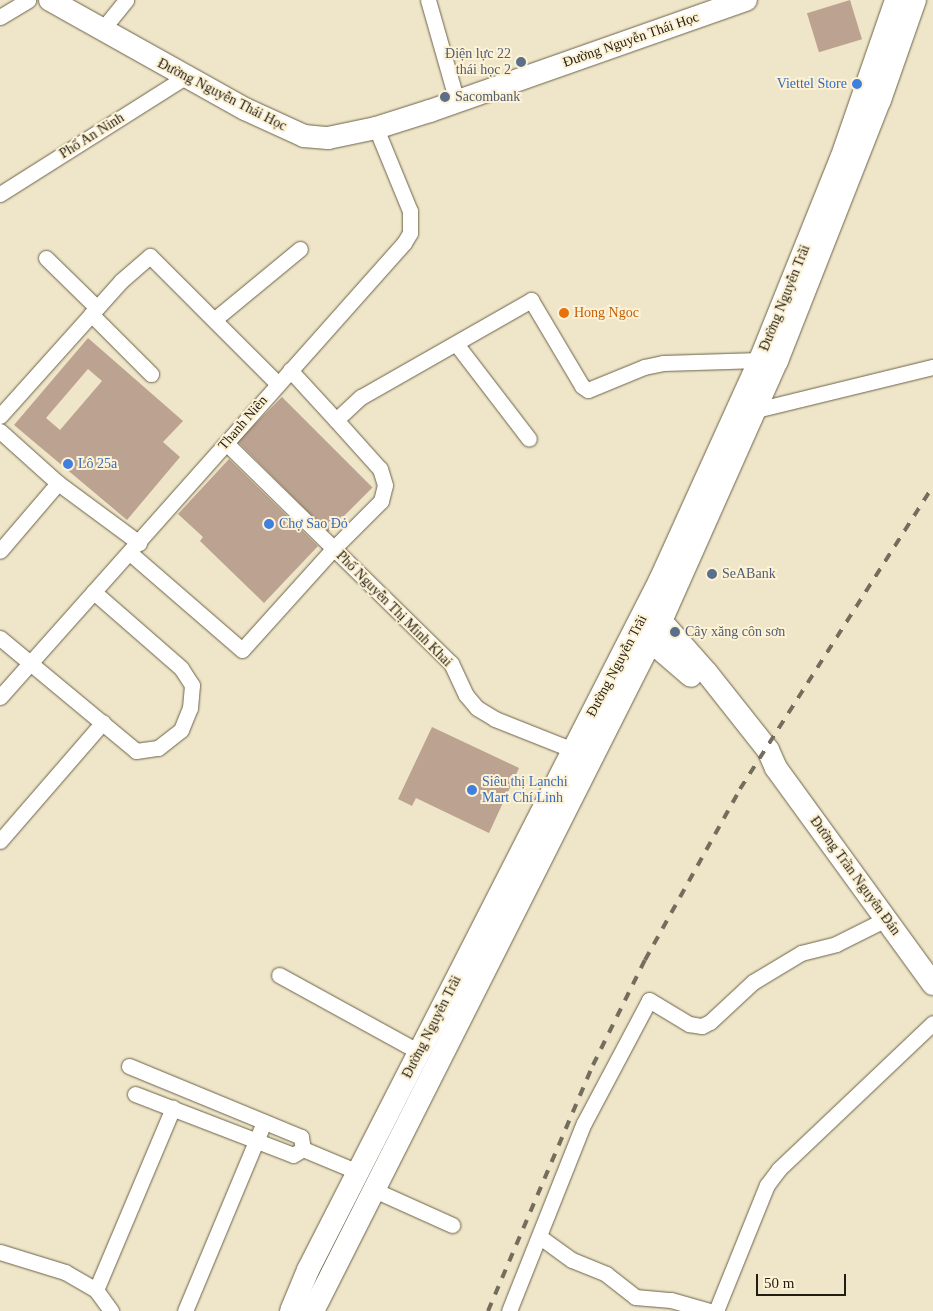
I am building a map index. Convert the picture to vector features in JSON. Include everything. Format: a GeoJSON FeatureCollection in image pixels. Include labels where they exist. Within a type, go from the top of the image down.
{"type":"FeatureCollection","features":[{"type":"Feature","properties":{"kind":"highway","name":"Đường Nguyễn Thái Học"},"geometry":{"type":"LineString","coordinates":[[50,0],[101,31],[245,110],[304,136],[328,138],[376,128],[457,102],[746,0]]}},
{"type":"Feature","properties":{"kind":"highway","name":"Đường Nguyễn Trãi"},"geometry":{"type":"LineString","coordinates":[[648,626],[769,361],[880,100],[915,0]]}},
{"type":"Feature","properties":{"kind":"highway","name":"Đường Nguyễn Trãi"},"geometry":{"type":"LineString","coordinates":[[291,1311],[308,1270],[419,1052],[581,755],[756,410],[769,361],[841,159],[890,5]]}},
{"type":"Feature","properties":{"kind":"highway","name":"Đường Trần Nguyên Đán"},"geometry":{"type":"LineString","coordinates":[[648,626],[768,750],[776,768],[886,919],[930,975]]}},
{"type":"Feature","properties":{"kind":"highway","name":"Đường Nguyễn Trãi"},"geometry":{"type":"LineString","coordinates":[[313,1311],[581,755]]}},
{"type":"Feature","properties":{"kind":"street"},"geometry":{"type":"LineString","coordinates":[[0,17],[28,0]]}},
{"type":"Feature","properties":{"kind":"street"},"geometry":{"type":"LineString","coordinates":[[101,31],[126,0]]}},
{"type":"Feature","properties":{"kind":"street"},"geometry":{"type":"LineString","coordinates":[[428,0],[457,102]]}},
{"type":"Feature","properties":{"kind":"street","name":"Phố An Ninh"},"geometry":{"type":"LineString","coordinates":[[0,194],[185,77]]}},
{"type":"Feature","properties":{"kind":"street","name":"Thanh Niên"},"geometry":{"type":"LineString","coordinates":[[0,697],[134,548],[277,383],[395,256],[410,233],[410,211],[376,128]]}},
{"type":"Feature","properties":{"kind":"street"},"geometry":{"type":"LineString","coordinates":[[215,319],[300,249]]}},
{"type":"Feature","properties":{"kind":"street"},"geometry":{"type":"LineString","coordinates":[[0,416],[94,311],[150,256],[277,383]]}},
{"type":"Feature","properties":{"kind":"street"},"geometry":{"type":"LineString","coordinates":[[46,258],[151,374]]}},
{"type":"Feature","properties":{"kind":"street"},"geometry":{"type":"LineString","coordinates":[[336,420],[351,403],[458,345],[531,300],[582,386],[588,390],[644,367],[663,363],[769,361]]}},
{"type":"Feature","properties":{"kind":"street"},"geometry":{"type":"LineString","coordinates":[[458,345],[530,439]]}},
{"type":"Feature","properties":{"kind":"street"},"geometry":{"type":"LineString","coordinates":[[756,410],[933,367]]}},
{"type":"Feature","properties":{"kind":"street"},"geometry":{"type":"LineString","coordinates":[[0,431],[134,548],[242,650],[333,548],[381,501],[385,485],[380,470],[290,370]]}},
{"type":"Feature","properties":{"kind":"street","name":"Phố Nguyễn Thị Minh Khai"},"geometry":{"type":"LineString","coordinates":[[226,443],[451,662],[466,695],[477,708],[495,719],[581,755]]}},
{"type":"Feature","properties":{"kind":"street"},"geometry":{"type":"LineString","coordinates":[[0,551],[58,483]]}},
{"type":"Feature","properties":{"kind":"street"},"geometry":{"type":"LineString","coordinates":[[0,638],[136,751],[158,748],[181,730],[190,708],[192,684],[181,668],[94,592]]}},
{"type":"Feature","properties":{"kind":"street"},"geometry":{"type":"LineString","coordinates":[[0,841],[102,722]]}},
{"type":"Feature","properties":{"kind":"street"},"geometry":{"type":"LineString","coordinates":[[509,1311],[584,1123],[649,1000],[689,1024],[702,1026],[710,1022],[753,982],[801,953],[836,944],[886,919]]}},
{"type":"Feature","properties":{"kind":"street"},"geometry":{"type":"LineString","coordinates":[[279,975],[419,1052]]}},
{"type":"Feature","properties":{"kind":"street"},"geometry":{"type":"LineString","coordinates":[[716,1311],[767,1185],[779,1169],[933,1023]]}},
{"type":"Feature","properties":{"kind":"street"},"geometry":{"type":"LineString","coordinates":[[129,1066],[301,1137],[303,1149]]}},
{"type":"Feature","properties":{"kind":"street"},"geometry":{"type":"LineString","coordinates":[[135,1094],[293,1155],[303,1149]]}},
{"type":"Feature","properties":{"kind":"street"},"geometry":{"type":"LineString","coordinates":[[96,1290],[173,1108]]}},
{"type":"Feature","properties":{"kind":"street"},"geometry":{"type":"LineString","coordinates":[[185,1311],[264,1122]]}},
{"type":"Feature","properties":{"kind":"street"},"geometry":{"type":"LineString","coordinates":[[303,1149],[358,1172]]}},
{"type":"Feature","properties":{"kind":"street"},"geometry":{"type":"LineString","coordinates":[[372,1189],[452,1225]]}},
{"type":"Feature","properties":{"kind":"street"},"geometry":{"type":"LineString","coordinates":[[540,1237],[572,1260],[606,1274],[635,1297],[671,1300],[710,1311]]}},
{"type":"Feature","properties":{"kind":"street"},"geometry":{"type":"LineString","coordinates":[[0,1252],[65,1272],[96,1290],[111,1311]]}},
{"type":"Feature","properties":{"kind":"building"},"geometry":{"type":"Polygon","coordinates":[[[850,0],[862,39],[819,52],[807,13],[850,0]]]}},
{"type":"Feature","properties":{"kind":"building"},"geometry":{"type":"Polygon","coordinates":[[[88,338],[183,421],[163,442],[180,457],[127,520],[14,425],[88,338]],[[88,369],[46,418],[60,430],[102,381],[88,369]]]}},
{"type":"Feature","properties":{"kind":"building"},"geometry":{"type":"Polygon","coordinates":[[[282,397],[373,488],[328,532],[237,442],[282,397]]]}},
{"type":"Feature","properties":{"kind":"building"},"geometry":{"type":"Polygon","coordinates":[[[229,459],[318,546],[264,603],[200,541],[203,537],[178,514],[229,459]]]}},
{"type":"Feature","properties":{"kind":"building","name":"Siêu thị Lanchi Mart Chí Linh"},"geometry":{"type":"Polygon","coordinates":[[[432,727],[519,768],[489,833],[416,798],[412,806],[398,799],[432,727]]]}},
{"type":"Feature","properties":{"kind":"railway"},"geometry":{"type":"LineString","coordinates":[[488,1311],[593,1065],[645,960],[740,789],[933,486]]}},
{"type":"Feature","properties":{"kind":"place","name":"Điện lực 22 thái học 2"},"geometry":{"type":"Point","coordinates":[521,62]}},
{"type":"Feature","properties":{"kind":"place","name":"Viettel Store"},"geometry":{"type":"Point","coordinates":[857,84]}},
{"type":"Feature","properties":{"kind":"place","name":"Sacombank"},"geometry":{"type":"Point","coordinates":[445,97]}},
{"type":"Feature","properties":{"kind":"place","name":"Hong Ngoc"},"geometry":{"type":"Point","coordinates":[564,313]}},
{"type":"Feature","properties":{"kind":"place","name":"Lô 25a"},"geometry":{"type":"Point","coordinates":[68,464]}},
{"type":"Feature","properties":{"kind":"place","name":"Chợ Sao Đỏ"},"geometry":{"type":"Point","coordinates":[269,524]}},
{"type":"Feature","properties":{"kind":"place","name":"SeABank"},"geometry":{"type":"Point","coordinates":[712,574]}},
{"type":"Feature","properties":{"kind":"place","name":"Cây xăng côn sơn"},"geometry":{"type":"Point","coordinates":[675,632]}},
{"type":"Feature","properties":{"kind":"place","name":"Siêu thị Lanchi Mart Chí Linh"},"geometry":{"type":"Point","coordinates":[472,790]}}]}
